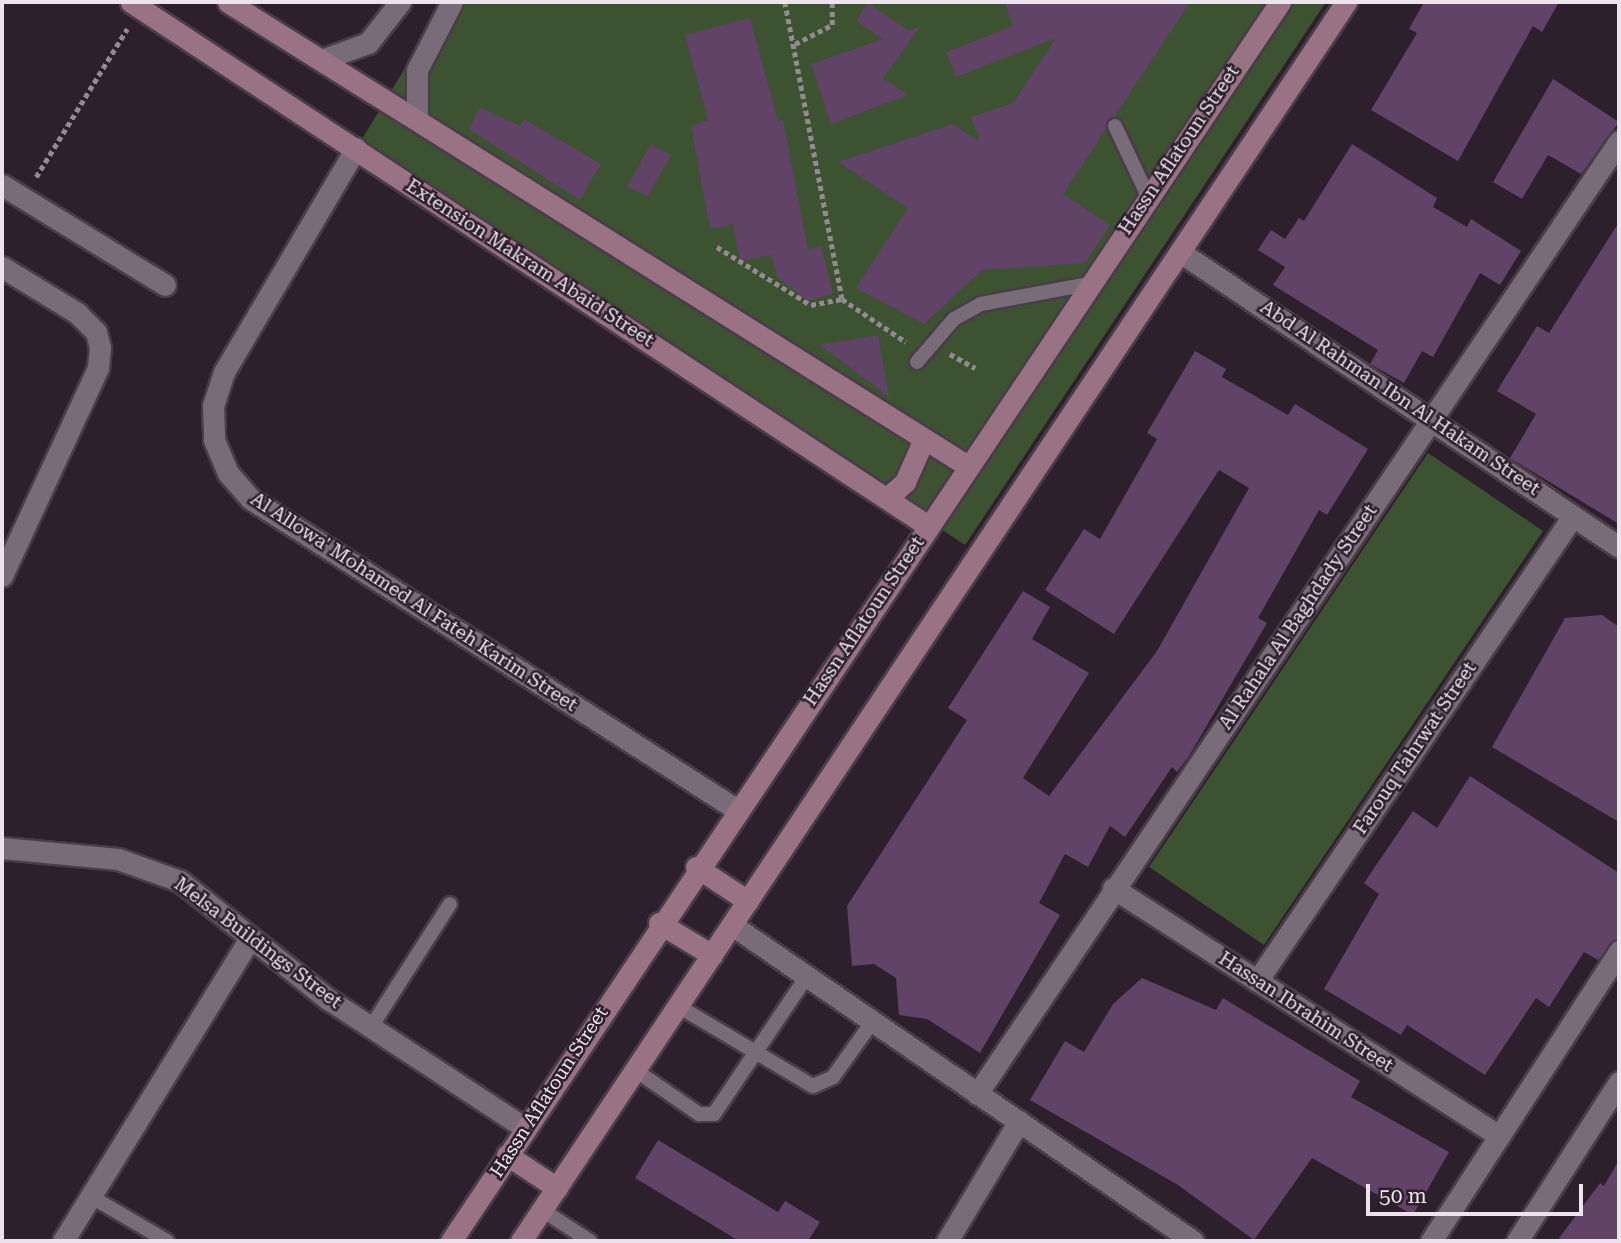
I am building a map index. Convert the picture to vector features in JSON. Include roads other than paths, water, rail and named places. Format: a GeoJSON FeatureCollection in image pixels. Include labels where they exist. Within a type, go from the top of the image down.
{"type":"FeatureCollection","features":[{"type":"Feature","properties":{"kind":"street"},"geometry":{"type":"LineString","coordinates":[[228,2],[968,466]]}},
{"type":"Feature","properties":{"kind":"street"},"geometry":{"type":"LineString","coordinates":[[321,60],[368,43],[400,2]]}},
{"type":"Feature","properties":{"kind":"street"},"geometry":{"type":"LineString","coordinates":[[417,120],[417,70],[452,2]]}},
{"type":"Feature","properties":{"kind":"street","name":"Hassn Aflatoun Street"},"geometry":{"type":"LineString","coordinates":[[451,1241],[696,867],[1280,2]]}},
{"type":"Feature","properties":{"kind":"street"},"geometry":{"type":"LineString","coordinates":[[521,1241],[1346,2]]}},
{"type":"Feature","properties":{"kind":"street","name":"Extension Makram Abaid Street"},"geometry":{"type":"LineString","coordinates":[[135,5],[888,497],[928,526]]}},
{"type":"Feature","properties":{"kind":"street","name":"Al Rahala Al Baghdady Street"},"geometry":{"type":"LineString","coordinates":[[977,1094],[1113,888],[1619,141]]}},
{"type":"Feature","properties":{"kind":"street","name":"Al Allowa' Mohamed Al Fateh Karim Street"},"geometry":{"type":"LineString","coordinates":[[356,148],[224,372],[214,405],[214,440],[228,473],[251,499],[736,808]]}},
{"type":"Feature","properties":{"kind":"street"},"geometry":{"type":"LineString","coordinates":[[2,185],[165,285]]}},
{"type":"Feature","properties":{"kind":"street","name":"Abd Al Rahman Ibn Al Hakam Street"},"geometry":{"type":"LineString","coordinates":[[1180,251],[1434,417],[1619,547]]}},
{"type":"Feature","properties":{"kind":"street"},"geometry":{"type":"LineString","coordinates":[[2,267],[77,313],[96,332],[100,348],[98,368],[2,576]]}},
{"type":"Feature","properties":{"kind":"street"},"geometry":{"type":"LineString","coordinates":[[888,497],[905,482],[924,439]]}},
{"type":"Feature","properties":{"kind":"street","name":"Farouq Tahrwat Street"},"geometry":{"type":"LineString","coordinates":[[1257,981],[1573,516]]}},
{"type":"Feature","properties":{"kind":"street","name":"Melsa Buildings Street"},"geometry":{"type":"LineString","coordinates":[[2,848],[145,864],[206,900],[249,940],[371,1027],[525,1128]]}},
{"type":"Feature","properties":{"kind":"street"},"geometry":{"type":"LineString","coordinates":[[696,867],[748,901]]}},
{"type":"Feature","properties":{"kind":"street","name":"Hassan Ibrahim Street"},"geometry":{"type":"LineString","coordinates":[[1113,888],[1499,1136]]}},
{"type":"Feature","properties":{"kind":"street"},"geometry":{"type":"LineString","coordinates":[[659,923],[712,955]]}},
{"type":"Feature","properties":{"kind":"street"},"geometry":{"type":"LineString","coordinates":[[732,925],[1193,1241]]}},
{"type":"Feature","properties":{"kind":"street"},"geometry":{"type":"LineString","coordinates":[[63,1241],[249,940]]}},
{"type":"Feature","properties":{"kind":"street"},"geometry":{"type":"LineString","coordinates":[[1430,1241],[1619,951]]}},
{"type":"Feature","properties":{"kind":"street"},"geometry":{"type":"LineString","coordinates":[[1517,1241],[1619,1082]]}},
{"type":"Feature","properties":{"kind":"street"},"geometry":{"type":"LineString","coordinates":[[947,1241],[1019,1121]]}},
{"type":"Feature","properties":{"kind":"street"},"geometry":{"type":"LineString","coordinates":[[507,1155],[557,1188]]}},
{"type":"Feature","properties":{"kind":"lane"},"geometry":{"type":"LineString","coordinates":[[1115,126],[1148,196]]}},
{"type":"Feature","properties":{"kind":"lane"},"geometry":{"type":"LineString","coordinates":[[917,362],[943,329],[974,307],[1089,284]]}},
{"type":"Feature","properties":{"kind":"lane"},"geometry":{"type":"LineString","coordinates":[[371,1027],[450,904]]}},
{"type":"Feature","properties":{"kind":"lane"},"geometry":{"type":"LineString","coordinates":[[635,1070],[705,1115],[719,1110],[807,975]]}},
{"type":"Feature","properties":{"kind":"lane"},"geometry":{"type":"LineString","coordinates":[[678,1006],[805,1085],[820,1086],[873,1021]]}},
{"type":"Feature","properties":{"kind":"lane"},"geometry":{"type":"LineString","coordinates":[[90,1196],[167,1241]]}},
{"type":"Feature","properties":{"kind":"lane"},"geometry":{"type":"LineString","coordinates":[[542,1210],[590,1241]]}}]}
